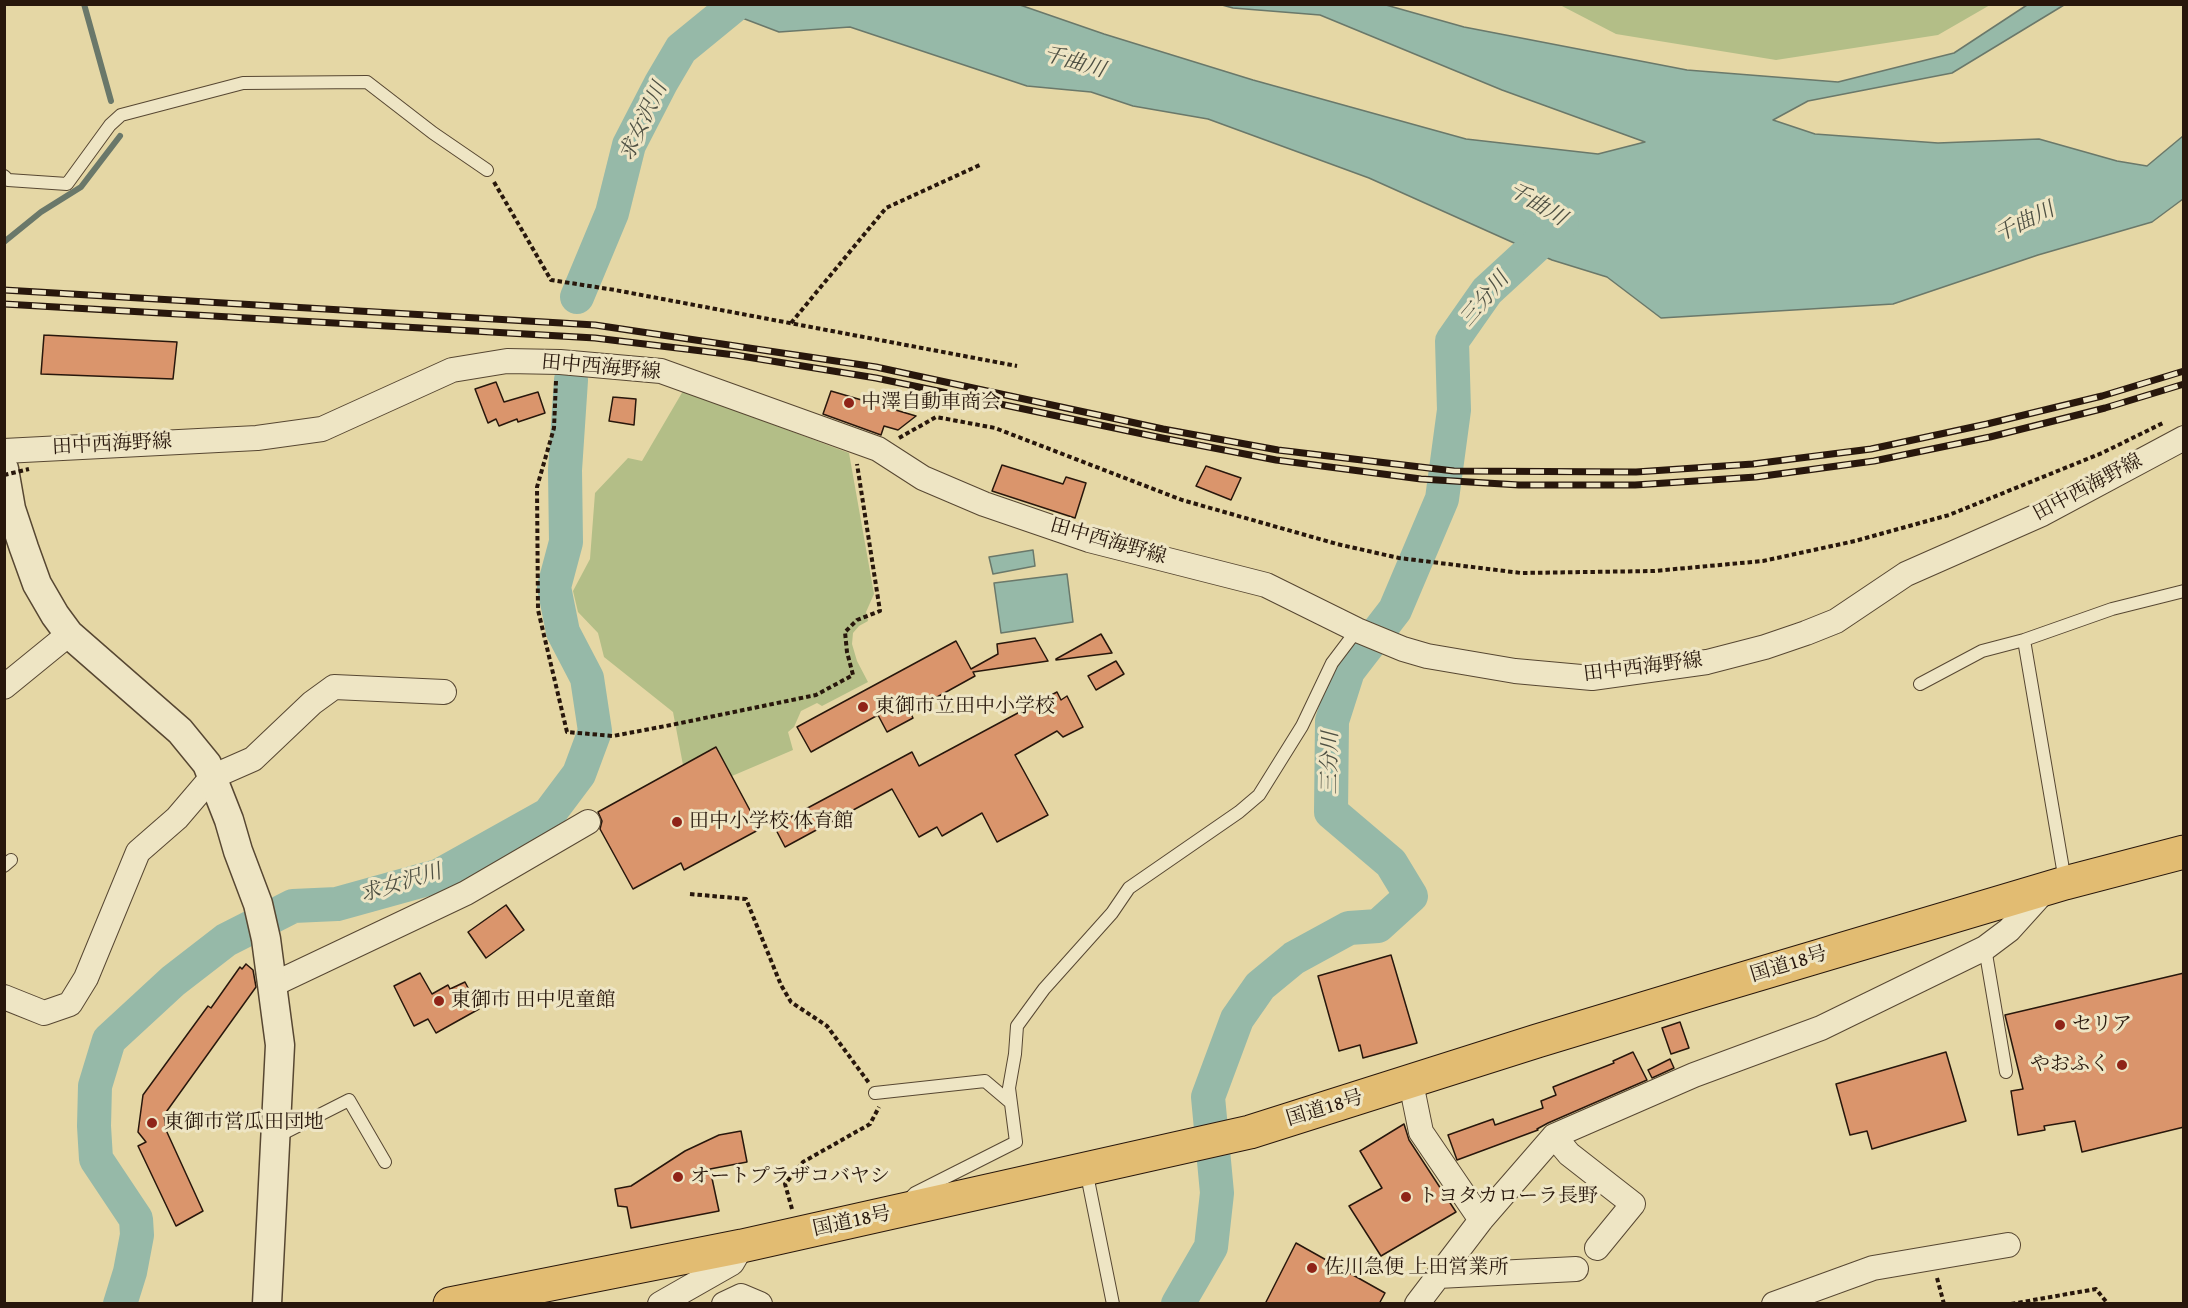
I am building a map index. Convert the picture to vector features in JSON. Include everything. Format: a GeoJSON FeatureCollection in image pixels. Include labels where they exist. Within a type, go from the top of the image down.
{"type":"FeatureCollection","features":[{"type":"Feature","properties":{"kind":"highway","name":"国道18号"},"geometry":{"type":"LineString","coordinates":[[450,1304],[741,1246],[1250,1132],[1411,1083],[1559,1034],[2056,885],[2184,852]]}},
{"type":"Feature","properties":{"kind":"street","name":"田中西海野線"},"geometry":{"type":"LineString","coordinates":[[4,451],[256,438],[322,429],[452,370],[507,361],[557,362],[661,371],[878,449],[923,478],[984,504],[1089,540],[1266,585],[1357,630],[1403,649],[1427,656],[1515,670],[1592,678],[1707,662],[1765,647],[1836,621],[1906,574],[2042,514],[2184,438]]}},
{"type":"Feature","properties":{"kind":"street"},"geometry":{"type":"LineString","coordinates":[[17,469],[11,509],[37,584],[69,634],[180,731],[207,764],[258,904],[266,939],[280,1045],[267,1304]]}},
{"type":"Feature","properties":{"kind":"street"},"geometry":{"type":"LineString","coordinates":[[4,687],[69,634]]}},
{"type":"Feature","properties":{"kind":"street"},"geometry":{"type":"LineString","coordinates":[[4,997],[44,1013],[70,1004],[86,978],[138,852],[177,818],[212,777],[253,759],[312,703],[334,687],[444,692]]}},
{"type":"Feature","properties":{"kind":"street"},"geometry":{"type":"LineString","coordinates":[[272,985],[466,893],[588,822]]}},
{"type":"Feature","properties":{"kind":"street"},"geometry":{"type":"LineString","coordinates":[[1417,1304],[1481,1220],[1554,1136],[1694,1075],[1821,1028],[1985,948],[2009,930],[2056,885]]}},
{"type":"Feature","properties":{"kind":"street"},"geometry":{"type":"LineString","coordinates":[[1411,1083],[1421,1132],[1481,1220]]}},
{"type":"Feature","properties":{"kind":"street"},"geometry":{"type":"LineString","coordinates":[[1554,1136],[1569,1154],[1633,1204],[1597,1248]]}},
{"type":"Feature","properties":{"kind":"street"},"geometry":{"type":"LineString","coordinates":[[1774,1304],[1873,1268],[2008,1245]]}},
{"type":"Feature","properties":{"kind":"street"},"geometry":{"type":"LineString","coordinates":[[660,1304],[732,1263],[741,1246]]}},
{"type":"Feature","properties":{"kind":"street"},"geometry":{"type":"LineString","coordinates":[[1438,1276],[1576,1269]]}},
{"type":"Feature","properties":{"kind":"street"},"geometry":{"type":"LineString","coordinates":[[698,1282],[710,1304]]}},
{"type":"Feature","properties":{"kind":"street"},"geometry":{"type":"LineString","coordinates":[[724,1304],[741,1296],[759,1304]]}},
{"type":"Feature","properties":{"kind":"lane"},"geometry":{"type":"LineString","coordinates":[[4,176],[8,180],[67,184],[110,125],[121,115],[243,83],[367,82],[433,133],[487,170]]}},
{"type":"Feature","properties":{"kind":"lane"},"geometry":{"type":"LineString","coordinates":[[1920,684],[1982,651],[2024,640],[2112,609],[2184,591]]}},
{"type":"Feature","properties":{"kind":"lane"},"geometry":{"type":"LineString","coordinates":[[897,1212],[915,1193],[1016,1143],[1009,1088],[1017,1026],[1044,989],[1112,913],[1129,888],[1239,812],[1259,795],[1302,726],[1332,663],[1357,630]]}},
{"type":"Feature","properties":{"kind":"lane"},"geometry":{"type":"LineString","coordinates":[[2024,640],[2056,885]]}},
{"type":"Feature","properties":{"kind":"lane"},"geometry":{"type":"LineString","coordinates":[[1985,948],[2006,1072]]}},
{"type":"Feature","properties":{"kind":"lane"},"geometry":{"type":"LineString","coordinates":[[875,1093],[985,1081],[1011,1103]]}},
{"type":"Feature","properties":{"kind":"lane"},"geometry":{"type":"LineString","coordinates":[[275,1138],[349,1100],[385,1162]]}},
{"type":"Feature","properties":{"kind":"lane"},"geometry":{"type":"LineString","coordinates":[[1086,1169],[1113,1304]]}},
{"type":"Feature","properties":{"kind":"path"},"geometry":{"type":"LineString","coordinates":[[791,323],[886,208],[982,164]]}},
{"type":"Feature","properties":{"kind":"path"},"geometry":{"type":"LineString","coordinates":[[487,170],[551,280],[1017,366]]}},
{"type":"Feature","properties":{"kind":"path"},"geometry":{"type":"LineString","coordinates":[[557,362],[554,428],[537,487],[538,610],[567,732],[613,736],[816,695],[853,675],[845,632],[858,620],[880,611],[855,441]]}},
{"type":"Feature","properties":{"kind":"path"},"geometry":{"type":"LineString","coordinates":[[878,449],[936,417],[995,428],[1182,500],[1337,544],[1399,558],[1521,573],[1654,571],[1763,561],[1855,541],[1949,515],[2102,453],[2164,422]]}},
{"type":"Feature","properties":{"kind":"path"},"geometry":{"type":"LineString","coordinates":[[4,476],[17,469]]}},
{"type":"Feature","properties":{"kind":"path"},"geometry":{"type":"LineString","coordinates":[[690,894],[746,899],[781,985],[791,1002],[827,1026],[881,1103],[870,1124],[803,1162],[785,1184],[799,1233]]}},
{"type":"Feature","properties":{"kind":"path"},"geometry":{"type":"LineString","coordinates":[[2011,1304],[2096,1289],[2108,1304]]}},
{"type":"Feature","properties":{"kind":"green space"},"geometry":{"type":"Polygon","coordinates":[[[1560,5],[1990,5],[1938,35],[1776,60],[1616,34],[1560,5]]]}},
{"type":"Feature","properties":{"kind":"green space"},"geometry":{"type":"Polygon","coordinates":[[[683,391],[849,453],[874,594],[866,612],[868,621],[853,633],[852,644],[857,661],[868,682],[822,706],[817,703],[801,711],[794,727],[788,732],[793,750],[732,776],[716,748],[683,765],[673,712],[604,657],[598,633],[578,612],[573,591],[590,559],[595,493],[628,458],[642,461],[683,391]]]}},
{"type":"Feature","properties":{"kind":"water","name":"千曲川"},"geometry":{"type":"Polygon","coordinates":[[[708,5],[1020,5],[1104,34],[1253,80],[1466,139],[1598,154],[1645,142],[1502,90],[1320,15],[1233,8],[1222,5],[1386,5],[1464,27],[1687,70],[1838,82],[1954,53],[2027,5],[2064,5],[1952,73],[1808,101],[1773,120],[1815,134],[1938,143],[2039,139],[2117,161],[2147,166],[2183,136],[2183,199],[2152,222],[2038,255],[1893,304],[1661,318],[1607,277],[1552,260],[1369,178],[1208,119],[1133,106],[1091,92],[1027,86],[850,27],[779,32],[708,5]]]}},
{"type":"Feature","properties":{"kind":"water"},"geometry":{"type":"Polygon","coordinates":[[[1033,550],[1035,566],[993,574],[989,557],[1033,550]]]}},
{"type":"Feature","properties":{"kind":"water"},"geometry":{"type":"Polygon","coordinates":[[[1067,574],[1073,622],[1001,633],[994,583],[1067,574]]]}},
{"type":"Feature","properties":{"kind":"building"},"geometry":{"type":"Polygon","coordinates":[[[44,335],[177,342],[173,379],[41,374],[44,335]]]}},
{"type":"Feature","properties":{"kind":"building"},"geometry":{"type":"Polygon","coordinates":[[[496,382],[504,402],[538,392],[545,413],[518,422],[517,419],[499,426],[496,419],[488,423],[475,389],[496,382]]]}},
{"type":"Feature","properties":{"kind":"building","name":"中澤自動車商会"},"geometry":{"type":"Polygon","coordinates":[[[831,391],[916,416],[898,430],[884,426],[881,435],[823,414],[831,391]]]}},
{"type":"Feature","properties":{"kind":"building"},"geometry":{"type":"Polygon","coordinates":[[[613,397],[636,399],[634,425],[609,421],[613,397]]]}},
{"type":"Feature","properties":{"kind":"building"},"geometry":{"type":"Polygon","coordinates":[[[1002,465],[1063,484],[1066,477],[1086,483],[1075,518],[992,491],[1002,465]]]}},
{"type":"Feature","properties":{"kind":"building"},"geometry":{"type":"Polygon","coordinates":[[[1206,466],[1241,478],[1231,500],[1196,486],[1206,466]]]}},
{"type":"Feature","properties":{"kind":"building"},"geometry":{"type":"Polygon","coordinates":[[[1101,634],[1112,653],[1056,660],[1056,659],[1101,634]]]}},
{"type":"Feature","properties":{"kind":"building"},"geometry":{"type":"Polygon","coordinates":[[[1035,638],[1048,661],[973,672],[975,676],[910,712],[913,718],[887,732],[878,715],[811,752],[797,727],[956,641],[971,669],[998,654],[997,644],[1035,638]]]}},
{"type":"Feature","properties":{"kind":"building"},"geometry":{"type":"Polygon","coordinates":[[[1116,661],[1124,674],[1096,690],[1088,676],[1116,661]]]}},
{"type":"Feature","properties":{"kind":"building","name":"東御市立田中小学校"},"geometry":{"type":"Polygon","coordinates":[[[1057,692],[1061,700],[1067,696],[1083,727],[1063,737],[1057,731],[1015,755],[1048,815],[997,842],[982,813],[942,836],[937,827],[919,837],[892,789],[785,847],[774,826],[912,752],[919,766],[1057,692]]]}},
{"type":"Feature","properties":{"kind":"building","name":"田中小学校 体育館"},"geometry":{"type":"Polygon","coordinates":[[[716,747],[760,829],[684,870],[681,863],[633,889],[600,829],[602,821],[598,812],[716,747]]]}},
{"type":"Feature","properties":{"kind":"building"},"geometry":{"type":"Polygon","coordinates":[[[506,905],[524,930],[486,958],[468,932],[506,905]]]}},
{"type":"Feature","properties":{"kind":"building"},"geometry":{"type":"Polygon","coordinates":[[[1391,955],[1417,1043],[1363,1058],[1360,1045],[1339,1051],[1318,976],[1391,955]]]}},
{"type":"Feature","properties":{"kind":"building","name":"東御市営瓜田団地"},"geometry":{"type":"Polygon","coordinates":[[[246,964],[253,970],[256,987],[164,1115],[166,1130],[203,1211],[176,1226],[138,1146],[146,1142],[138,1132],[143,1095],[208,1006],[211,1008],[240,967],[242,969],[246,964]]]}},
{"type":"Feature","properties":{"kind":"building","name":"東御市 田中児童館"},"geometry":{"type":"Polygon","coordinates":[[[420,973],[432,994],[448,985],[450,989],[465,982],[479,1009],[436,1033],[428,1019],[414,1026],[394,986],[420,973]]]}},
{"type":"Feature","properties":{"kind":"building","name":"やおふく"},"geometry":{"type":"Polygon","coordinates":[[[2184,973],[2184,1127],[2082,1152],[2075,1121],[2044,1126],[2045,1130],[2018,1135],[2011,1091],[2023,1089],[2005,1015],[2184,973]]]}},
{"type":"Feature","properties":{"kind":"building"},"geometry":{"type":"Polygon","coordinates":[[[1680,1022],[1689,1048],[1671,1054],[1662,1028],[1680,1022]]]}},
{"type":"Feature","properties":{"kind":"building"},"geometry":{"type":"Polygon","coordinates":[[[1633,1052],[1647,1080],[1548,1123],[1538,1130],[1457,1160],[1448,1135],[1493,1119],[1495,1125],[1543,1108],[1541,1101],[1556,1095],[1553,1087],[1614,1063],[1613,1061],[1633,1052]]]}},
{"type":"Feature","properties":{"kind":"building"},"geometry":{"type":"Polygon","coordinates":[[[1946,1052],[1966,1121],[1872,1149],[1867,1131],[1850,1135],[1836,1084],[1946,1052]]]}},
{"type":"Feature","properties":{"kind":"building"},"geometry":{"type":"Polygon","coordinates":[[[1670,1059],[1674,1068],[1652,1078],[1648,1070],[1670,1059]]]}},
{"type":"Feature","properties":{"kind":"building","name":"トヨタカローラ長野"},"geometry":{"type":"Polygon","coordinates":[[[1404,1124],[1409,1140],[1456,1212],[1381,1256],[1349,1206],[1382,1188],[1360,1151],[1404,1124]]]}},
{"type":"Feature","properties":{"kind":"building","name":"オートプラザコバヤシ"},"geometry":{"type":"Polygon","coordinates":[[[741,1131],[747,1162],[710,1169],[719,1211],[631,1228],[627,1207],[618,1206],[615,1189],[631,1186],[685,1151],[719,1135],[741,1131]]]}},
{"type":"Feature","properties":{"kind":"building","name":"佐川急便 上田営業所"},"geometry":{"type":"Polygon","coordinates":[[[1296,1243],[1385,1293],[1379,1304],[1265,1304],[1296,1243]]]}},
{"type":"Feature","properties":{"kind":"waterway"},"geometry":{"type":"LineString","coordinates":[[84,4],[111,101]]}},
{"type":"Feature","properties":{"kind":"waterway","name":"求女沢川"},"geometry":{"type":"LineString","coordinates":[[577,297],[612,213],[629,145],[661,83],[681,49],[736,4]]}},
{"type":"Feature","properties":{"kind":"waterway"},"geometry":{"type":"LineString","coordinates":[[4,242],[41,212],[81,187],[120,136]]}},
{"type":"Feature","properties":{"kind":"waterway","name":"三分川"},"geometry":{"type":"LineString","coordinates":[[1178,1304],[1211,1247],[1217,1193],[1208,1097],[1237,1019],[1260,986],[1294,958],[1349,928],[1378,926],[1411,896],[1391,863],[1331,812],[1332,721],[1348,671],[1395,610],[1442,499],[1454,410],[1452,341],[1487,291],[1562,222]]}},
{"type":"Feature","properties":{"kind":"waterway","name":"求女沢川"},"geometry":{"type":"LineString","coordinates":[[120,1304],[130,1272],[137,1235],[136,1219],[96,1159],[95,1086],[109,1040],[173,981],[226,940],[293,906],[337,904],[438,876],[549,814],[579,774],[595,731],[587,678],[563,632],[554,587],[566,542],[565,470],[571,380]]}},
{"type":"Feature","properties":{"kind":"railway"},"geometry":{"type":"LineString","coordinates":[[4,290],[595,325],[876,367],[1163,429],[1278,450],[1454,471],[1636,472],[1753,464],[1871,449],[2102,396],[2184,371]]}},
{"type":"Feature","properties":{"kind":"railway"},"geometry":{"type":"LineString","coordinates":[[4,304],[595,338],[735,355],[876,378],[1276,460],[1421,479],[1519,485],[1635,485],[1756,477],[1874,461],[1990,437],[2105,408],[2184,384]]}},
{"type":"Feature","properties":{"kind":"place","name":"中澤自動車商会"},"geometry":{"type":"Point","coordinates":[849,403]}},
{"type":"Feature","properties":{"kind":"place","name":"東御市立田中小学校"},"geometry":{"type":"Point","coordinates":[863,707]}},
{"type":"Feature","properties":{"kind":"place","name":"田中小学校 体育館"},"geometry":{"type":"Point","coordinates":[677,822]}},
{"type":"Feature","properties":{"kind":"place","name":"東御市 田中児童館"},"geometry":{"type":"Point","coordinates":[439,1001]}},
{"type":"Feature","properties":{"kind":"place","name":"セリア"},"geometry":{"type":"Point","coordinates":[2060,1025]}},
{"type":"Feature","properties":{"kind":"place","name":"やおふく"},"geometry":{"type":"Point","coordinates":[2122,1065]}},
{"type":"Feature","properties":{"kind":"place","name":"東御市営瓜田団地"},"geometry":{"type":"Point","coordinates":[152,1123]}},
{"type":"Feature","properties":{"kind":"place","name":"オートプラザコバヤシ"},"geometry":{"type":"Point","coordinates":[678,1177]}},
{"type":"Feature","properties":{"kind":"place","name":"トヨタカローラ長野"},"geometry":{"type":"Point","coordinates":[1406,1197]}},
{"type":"Feature","properties":{"kind":"place","name":"佐川急便 上田営業所"},"geometry":{"type":"Point","coordinates":[1312,1268]}}]}
